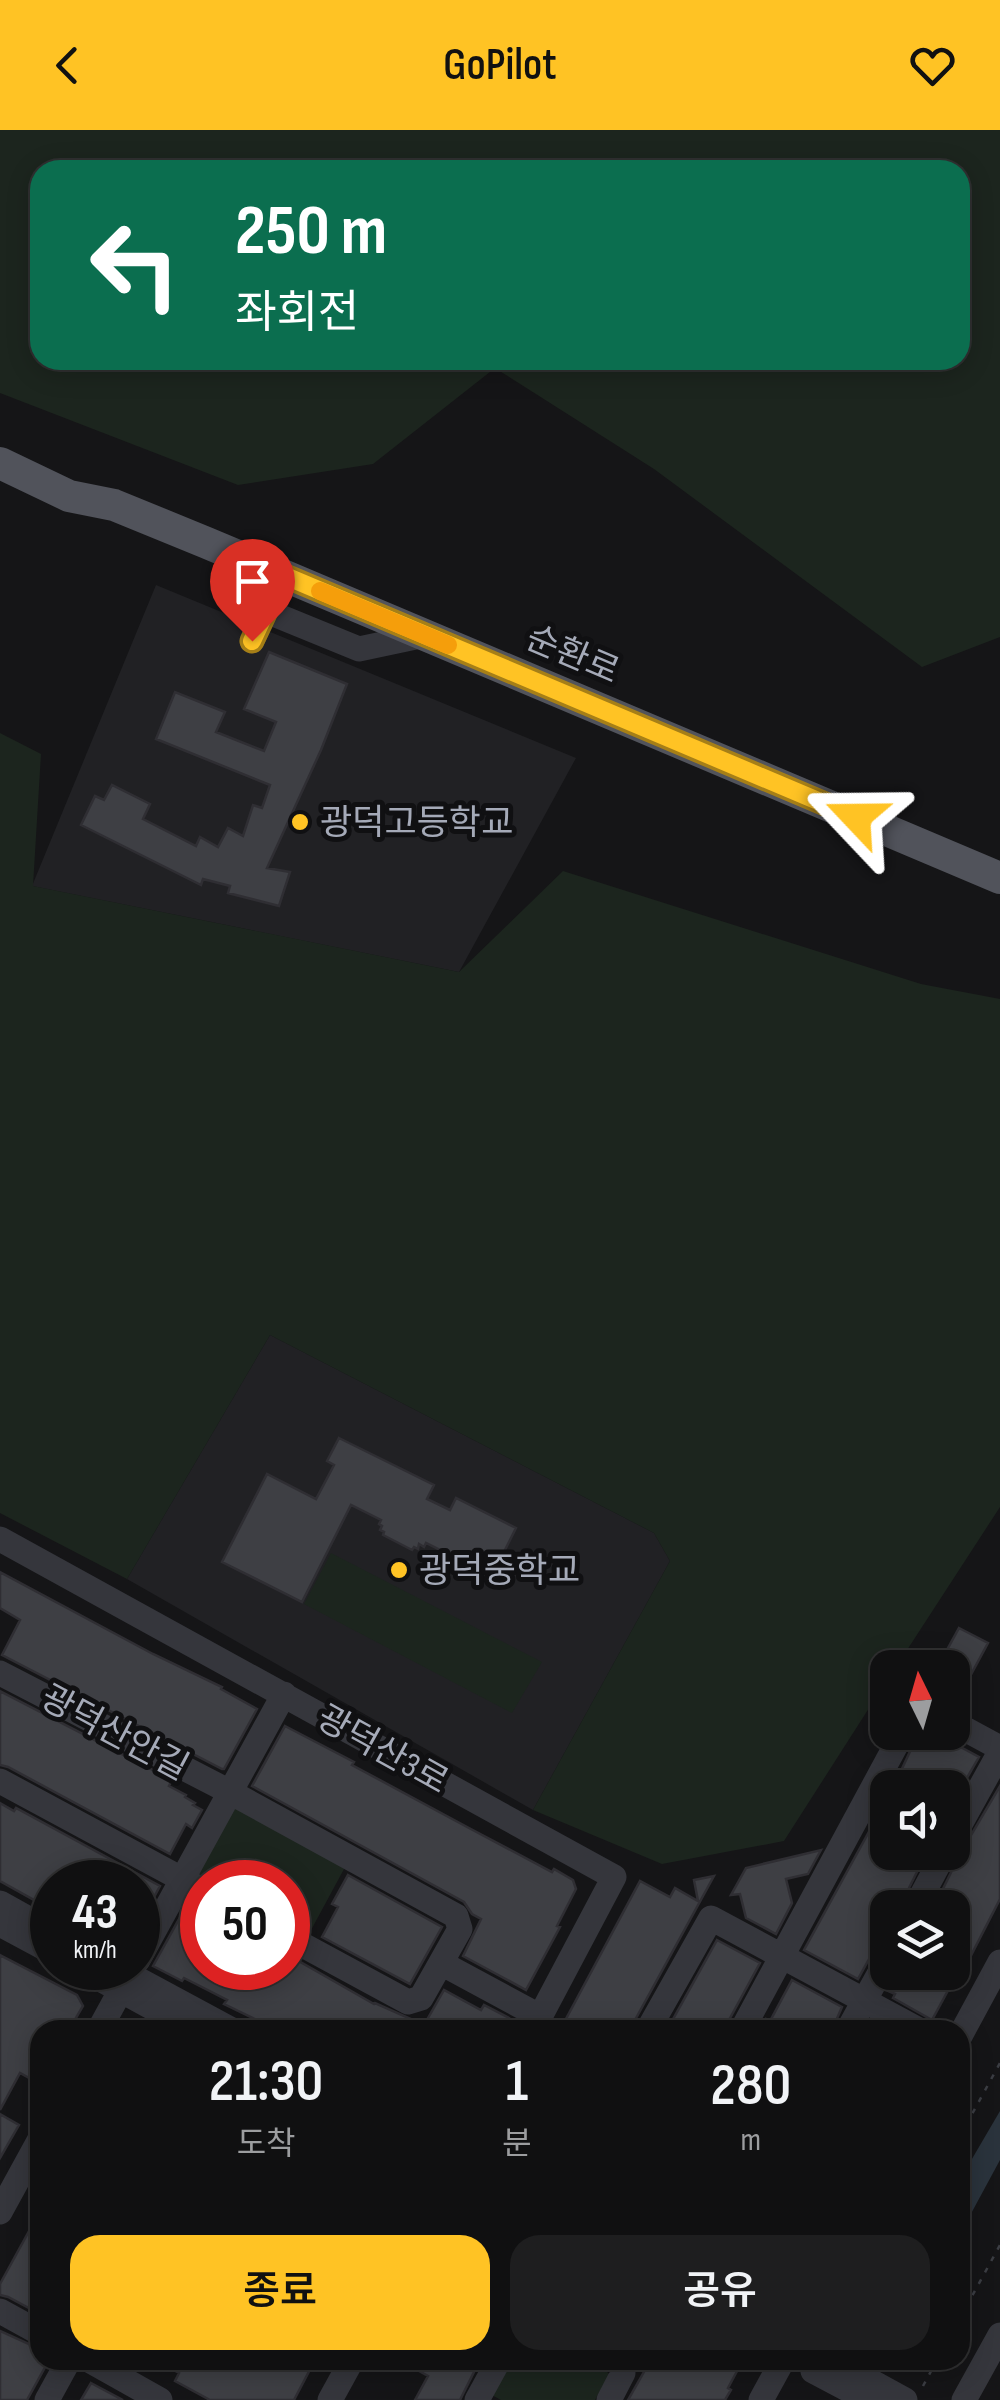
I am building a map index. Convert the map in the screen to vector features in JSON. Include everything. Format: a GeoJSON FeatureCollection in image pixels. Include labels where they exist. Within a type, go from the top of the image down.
{"type":"FeatureCollection","features":[{"type":"Feature","properties":{"kind":"main road","name":"순환로"},"geometry":{"type":"LineString","coordinates":[[0,442],[98,489],[114,505]]}},
{"type":"Feature","properties":{"kind":"main road","name":"순환로"},"geometry":{"type":"LineString","coordinates":[[0,463],[69,496],[114,505],[283,575],[1000,878]]}},
{"type":"Feature","properties":{"kind":"street"},"geometry":{"type":"LineString","coordinates":[[252,641],[283,575]]}},
{"type":"Feature","properties":{"kind":"street"},"geometry":{"type":"LineString","coordinates":[[266,611],[359,649],[424,635]]}},
{"type":"Feature","properties":{"kind":"street","name":"광덕산3로"},"geometry":{"type":"LineString","coordinates":[[0,1539],[614,1877],[539,2020]]}},
{"type":"Feature","properties":{"kind":"street","name":"광덕산안길"},"geometry":{"type":"LineString","coordinates":[[0,1672],[456,1916],[460,1929],[421,1998],[408,2002],[310,1948]]}},
{"type":"Feature","properties":{"kind":"street","name":"광덕산안길"},"geometry":{"type":"LineString","coordinates":[[202,1860],[230,1792],[284,1694]]}},
{"type":"Feature","properties":{"kind":"street"},"geometry":{"type":"LineString","coordinates":[[970,1732],[1000,1750],[970,1806]]}},
{"type":"Feature","properties":{"kind":"street"},"geometry":{"type":"LineString","coordinates":[[747,2020],[893,1750]]}},
{"type":"Feature","properties":{"kind":"street"},"geometry":{"type":"LineString","coordinates":[[0,1781],[180,1878]]}},
{"type":"Feature","properties":{"kind":"street","name":"광덕산안길"},"geometry":{"type":"LineString","coordinates":[[160,1928],[180,1900]]}},
{"type":"Feature","properties":{"kind":"street"},"geometry":{"type":"LineString","coordinates":[[0,1904],[30,1920]]}},
{"type":"Feature","properties":{"kind":"street"},"geometry":{"type":"LineString","coordinates":[[654,2020],[711,1918],[902,2020]]}},
{"type":"Feature","properties":{"kind":"street"},"geometry":{"type":"LineString","coordinates":[[0,1924],[30,1940]]}},
{"type":"Feature","properties":{"kind":"street"},"geometry":{"type":"LineString","coordinates":[[969,2020],[1000,1962]]}},
{"type":"Feature","properties":{"kind":"street"},"geometry":{"type":"LineString","coordinates":[[442,1963],[532,2020]]}},
{"type":"Feature","properties":{"kind":"street","name":"광덕산안길"},"geometry":{"type":"LineString","coordinates":[[105,2020],[119,1990]]}},
{"type":"Feature","properties":{"kind":"street"},"geometry":{"type":"LineString","coordinates":[[148,1990],[183,2020]]}},
{"type":"Feature","properties":{"kind":"street"},"geometry":{"type":"LineString","coordinates":[[160,1990],[214,2020]]}},
{"type":"Feature","properties":{"kind":"street"},"geometry":{"type":"LineString","coordinates":[[853,2020],[870,1990]]}},
{"type":"Feature","properties":{"kind":"street"},"geometry":{"type":"LineString","coordinates":[[0,2212],[30,2157]]}},
{"type":"Feature","properties":{"kind":"street"},"geometry":{"type":"LineString","coordinates":[[0,2311],[30,2328]]}},
{"type":"Feature","properties":{"kind":"street"},"geometry":{"type":"LineString","coordinates":[[964,2400],[1000,2335]]}},
{"type":"Feature","properties":{"kind":"street"},"geometry":{"type":"LineString","coordinates":[[47,2400],[64,2370]]}},
{"type":"Feature","properties":{"kind":"street"},"geometry":{"type":"LineString","coordinates":[[106,2370],[160,2400]]}},
{"type":"Feature","properties":{"kind":"street"},"geometry":{"type":"LineString","coordinates":[[330,2400],[346,2370]]}},
{"type":"Feature","properties":{"kind":"street"},"geometry":{"type":"LineString","coordinates":[[477,2400],[494,2370]]}},
{"type":"Feature","properties":{"kind":"street"},"geometry":{"type":"LineString","coordinates":[[609,2400],[623,2370]]}},
{"type":"Feature","properties":{"kind":"street"},"geometry":{"type":"LineString","coordinates":[[761,2400],[778,2370]]}},
{"type":"Feature","properties":{"kind":"street"},"geometry":{"type":"LineString","coordinates":[[821,2370],[868,2400]]}},
{"type":"Feature","properties":{"kind":"street"},"geometry":{"type":"LineString","coordinates":[[833,2370],[914,2393]]}},
{"type":"Feature","properties":{"kind":"path"},"geometry":{"type":"LineString","coordinates":[[970,2118],[1000,2063]]}},
{"type":"Feature","properties":{"kind":"path"},"geometry":{"type":"LineString","coordinates":[[970,2300],[1000,2244]]}},
{"type":"Feature","properties":{"kind":"path"},"geometry":{"type":"LineString","coordinates":[[914,2393],[930,2370]]}},
{"type":"Feature","properties":{"kind":"shaded area"},"geometry":{"type":"Polygon","coordinates":[[[0,130],[1000,130],[1000,637],[922,667],[654,469],[498,370],[970,370],[970,160],[30,160],[30,370],[492,370],[373,464],[238,485],[0,393],[0,130]]]}},
{"type":"Feature","properties":{"kind":"shaded area","name":"광덕고등학교"},"geometry":{"type":"Polygon","coordinates":[[[156,585],[576,758],[459,972],[32,886],[156,585]]]}},
{"type":"Feature","properties":{"kind":"shaded area"},"geometry":{"type":"Polygon","coordinates":[[[0,733],[41,754],[33,886],[459,972],[563,871],[921,984],[1000,999],[1000,1507],[907,1650],[870,1650],[870,1707],[784,1841],[662,1864],[533,1810],[670,1561],[654,1533],[270,1335],[127,1579],[0,1513],[0,733]]]}},
{"type":"Feature","properties":{"kind":"shaded area","name":"광덕중학교"},"geometry":{"type":"Polygon","coordinates":[[[270,1335],[654,1533],[670,1561],[533,1810],[127,1579],[270,1335]]]}},
{"type":"Feature","properties":{"kind":"shaded area"},"geometry":{"type":"Polygon","coordinates":[[[331,1553],[542,1662],[512,1713],[304,1604],[331,1553]]]}},
{"type":"Feature","properties":{"kind":"shaded area"},"geometry":{"type":"Polygon","coordinates":[[[237,1808],[342,1863],[344,1869],[310,1932],[310,1860],[205,1860],[232,1809],[237,1808]]]}},
{"type":"Feature","properties":{"kind":"shaded area"},"geometry":{"type":"Polygon","coordinates":[[[1000,2111],[1000,2160],[970,2216],[970,2162],[1000,2111]]]}},
{"type":"Feature","properties":{"kind":"shaded area"},"geometry":{"type":"Polygon","coordinates":[[[501,2370],[606,2370],[609,2375],[595,2400],[501,2400],[488,2393],[501,2370]]]}},
{"type":"Feature","properties":{"kind":"building"},"geometry":{"type":"Polygon","coordinates":[[[269,652],[347,684],[267,868],[290,872],[279,906],[228,893],[230,886],[203,879],[201,885],[81,825],[95,796],[104,800],[112,785],[150,804],[143,819],[196,846],[200,837],[218,847],[228,828],[243,836],[253,805],[262,808],[270,785],[156,739],[175,692],[225,712],[216,732],[264,751],[276,722],[244,709],[269,652]]]}},
{"type":"Feature","properties":{"kind":"building"},"geometry":{"type":"Polygon","coordinates":[[[339,1438],[434,1485],[427,1499],[450,1510],[456,1498],[516,1528],[492,1576],[426,1543],[412,1550],[383,1535],[381,1520],[351,1505],[302,1602],[222,1562],[267,1474],[316,1499],[334,1465],[327,1461],[339,1438]]]}},
{"type":"Feature","properties":{"kind":"building"},"geometry":{"type":"Polygon","coordinates":[[[0,1572],[257,1709],[224,1769],[2,1655],[20,1620],[0,1608],[0,1572]]]}},
{"type":"Feature","properties":{"kind":"building"},"geometry":{"type":"Polygon","coordinates":[[[959,1628],[988,1643],[970,1676],[970,1650],[947,1650],[959,1628]]]}},
{"type":"Feature","properties":{"kind":"building"},"geometry":{"type":"Polygon","coordinates":[[[0,1691],[172,1780],[169,1786],[202,1810],[192,1828],[186,1824],[170,1854],[0,1765],[0,1691]]]}},
{"type":"Feature","properties":{"kind":"building"},"geometry":{"type":"Polygon","coordinates":[[[285,1726],[469,1828],[573,1880],[576,1889],[557,1926],[560,1927],[526,1990],[463,1956],[481,1919],[464,1902],[252,1786],[285,1726]]]}},
{"type":"Feature","properties":{"kind":"building"},"geometry":{"type":"Polygon","coordinates":[[[911,1750],[966,1750],[979,1757],[970,1773],[901,1770],[911,1750]]]}},
{"type":"Feature","properties":{"kind":"building"},"geometry":{"type":"Polygon","coordinates":[[[1000,1786],[1000,1899],[970,1957],[970,1890],[942,1890],[952,1870],[970,1870],[970,1837],[1000,1786]]]}},
{"type":"Feature","properties":{"kind":"building"},"geometry":{"type":"Polygon","coordinates":[[[0,1803],[112,1860],[30,1860],[30,1898],[0,1881],[0,1803]]]}},
{"type":"Feature","properties":{"kind":"building"},"geometry":{"type":"Polygon","coordinates":[[[870,1830],[870,1870],[918,1870],[908,1890],[870,1890],[870,1957],[858,1979],[804,1950],[870,1830]]]}},
{"type":"Feature","properties":{"kind":"building"},"geometry":{"type":"Polygon","coordinates":[[[821,1850],[808,1874],[786,1879],[792,1903],[776,1934],[746,1918],[740,1894],[731,1895],[746,1868],[821,1850]]]}},
{"type":"Feature","properties":{"kind":"building"},"geometry":{"type":"Polygon","coordinates":[[[348,1875],[442,1927],[410,1984],[322,1937],[338,1907],[332,1904],[348,1875]]]}},
{"type":"Feature","properties":{"kind":"building"},"geometry":{"type":"Polygon","coordinates":[[[714,1876],[635,2020],[565,2020],[640,1881],[670,1897],[675,1888],[698,1901],[694,1880],[714,1876]]]}},
{"type":"Feature","properties":{"kind":"building"},"geometry":{"type":"Polygon","coordinates":[[[180,1917],[180,1980],[160,1970],[160,1953],[180,1917]]]}},
{"type":"Feature","properties":{"kind":"building"},"geometry":{"type":"Polygon","coordinates":[[[717,1940],[760,1963],[729,2020],[673,2020],[717,1940]]]}},
{"type":"Feature","properties":{"kind":"building"},"geometry":{"type":"Polygon","coordinates":[[[0,1955],[30,1971],[30,1990],[67,1990],[77,1995],[83,2006],[75,2020],[30,2020],[30,2078],[20,2073],[0,2110],[0,1955]]]}},
{"type":"Feature","properties":{"kind":"building"},"geometry":{"type":"Polygon","coordinates":[[[310,1968],[374,2004],[413,2020],[257,2020],[224,2004],[227,2000],[207,1990],[310,1990],[310,1968]]]}},
{"type":"Feature","properties":{"kind":"building"},"geometry":{"type":"Polygon","coordinates":[[[792,1980],[842,2007],[836,2020],[771,2020],[792,1980]]]}},
{"type":"Feature","properties":{"kind":"building"},"geometry":{"type":"Polygon","coordinates":[[[444,1990],[481,2010],[484,2005],[508,2020],[427,2020],[444,1990]]]}},
{"type":"Feature","properties":{"kind":"building"},"geometry":{"type":"Polygon","coordinates":[[[948,1990],[932,2020],[893,1998],[895,1994],[888,1991],[948,1990]]]}},
{"type":"Feature","properties":{"kind":"building"},"geometry":{"type":"Polygon","coordinates":[[[0,2114],[19,2125],[0,2158],[0,2114]]]}},
{"type":"Feature","properties":{"kind":"building"},"geometry":{"type":"Polygon","coordinates":[[[30,2229],[30,2309],[0,2295],[0,2284],[30,2229]]]}},
{"type":"Feature","properties":{"kind":"building"},"geometry":{"type":"Polygon","coordinates":[[[0,2331],[30,2344],[30,2370],[44,2370],[27,2400],[0,2400],[0,2331]]]}},
{"type":"Feature","properties":{"kind":"building"},"geometry":{"type":"Polygon","coordinates":[[[173,2370],[310,2370],[294,2400],[210,2400],[175,2381],[179,2373],[173,2370]]]}},
{"type":"Feature","properties":{"kind":"building"},"geometry":{"type":"Polygon","coordinates":[[[417,2370],[475,2370],[460,2400],[415,2400],[428,2376],[417,2370]]]}},
{"type":"Feature","properties":{"kind":"building"},"geometry":{"type":"Polygon","coordinates":[[[645,2370],[738,2370],[725,2400],[628,2400],[645,2370]]]}},
{"type":"Feature","properties":{"kind":"building"},"geometry":{"type":"Polygon","coordinates":[[[91,2383],[123,2400],[81,2400],[91,2383]]]}},
{"type":"Feature","properties":{"kind":"slow traffic"},"geometry":{"type":"LineString","coordinates":[[320,591],[448,645]]}},
{"type":"Feature","properties":{"kind":"place","name":"광덕고등학교"},"geometry":{"type":"Point","coordinates":[300,822]}},
{"type":"Feature","properties":{"kind":"place","name":"광덕중학교"},"geometry":{"type":"Point","coordinates":[399,1570]}},
{"type":"Feature","properties":{"kind":"route"},"geometry":{"type":"LineString","coordinates":[[252,641],[283,575],[856,817]]}}]}
